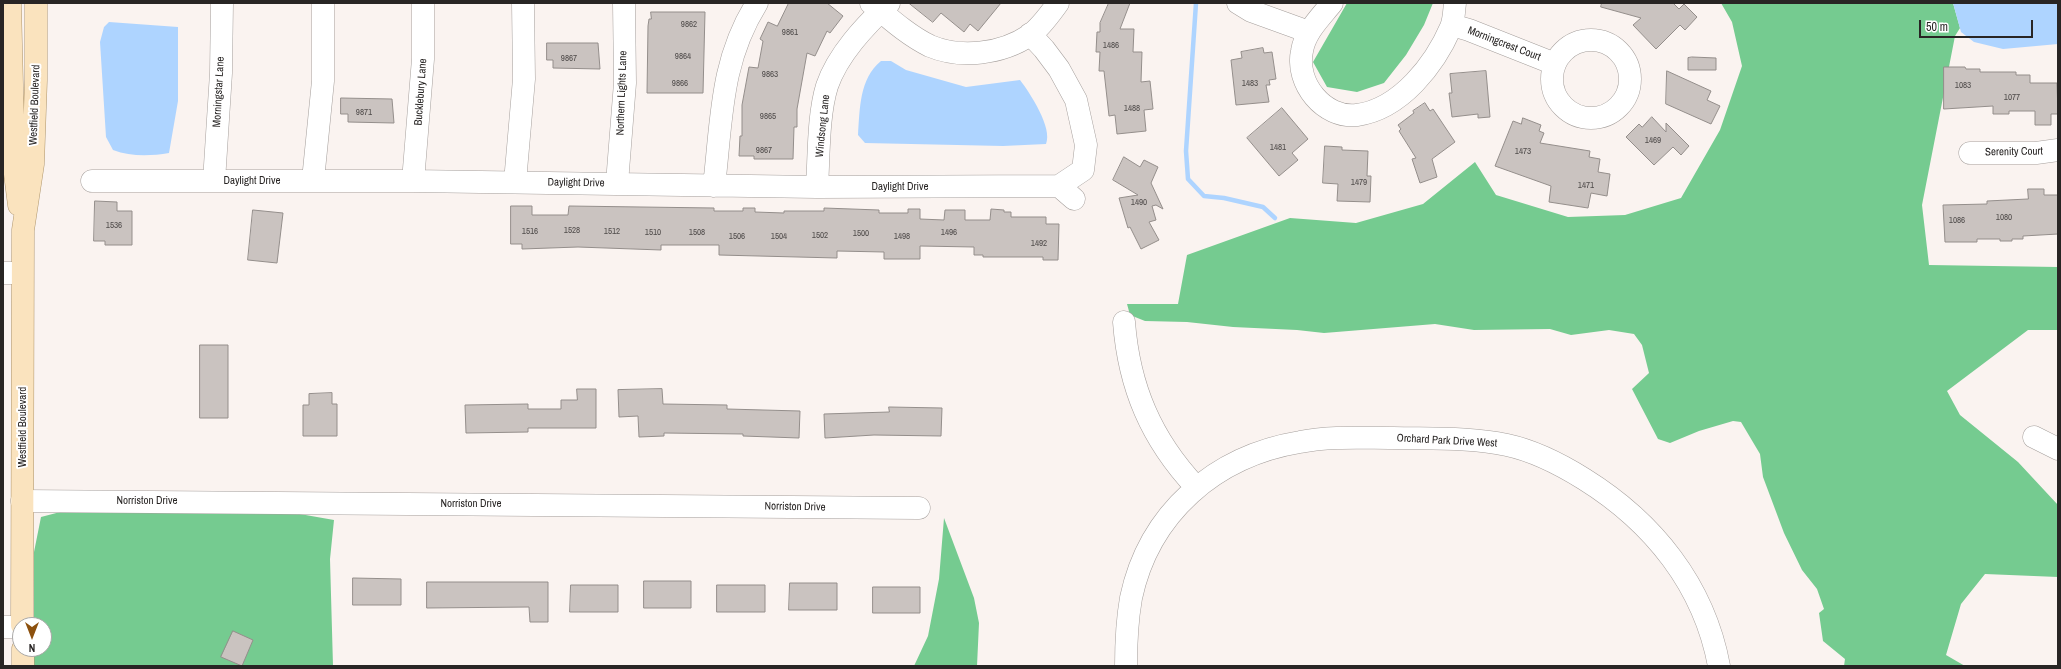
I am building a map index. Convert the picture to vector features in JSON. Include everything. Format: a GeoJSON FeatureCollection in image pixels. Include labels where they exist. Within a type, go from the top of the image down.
{"type":"FeatureCollection","features":[{"type":"Feature","properties":{"kind":"main road","name":"Westfield Boulevard"},"geometry":{"type":"LineString","coordinates":[[10,3],[14,166],[23,230]]}},
{"type":"Feature","properties":{"kind":"main road","name":"Westfield Boulevard"},"geometry":{"type":"LineString","coordinates":[[21,617],[22,501],[13,273],[23,230],[33,164],[36,80],[36,3]]}},
{"type":"Feature","properties":{"kind":"street","name":"Morningstar Lane"},"geometry":{"type":"LineString","coordinates":[[214,181],[221,73],[222,3]]}},
{"type":"Feature","properties":{"kind":"street"},"geometry":{"type":"LineString","coordinates":[[313,180],[322,81],[323,3]]}},
{"type":"Feature","properties":{"kind":"street","name":"Bucklebury Lane"},"geometry":{"type":"LineString","coordinates":[[413,180],[423,60],[423,3]]}},
{"type":"Feature","properties":{"kind":"street"},"geometry":{"type":"LineString","coordinates":[[515,182],[524,79],[523,3]]}},
{"type":"Feature","properties":{"kind":"street","name":"Northern Lights Lane"},"geometry":{"type":"LineString","coordinates":[[617,183],[624,83],[624,3]]}},
{"type":"Feature","properties":{"kind":"street"},"geometry":{"type":"LineString","coordinates":[[714,186],[727,72],[736,41],[757,3]]}},
{"type":"Feature","properties":{"kind":"street"},"geometry":{"type":"LineString","coordinates":[[880,6],[918,40],[931,46],[956,52],[968,53],[1000,48],[1015,43],[1030,34],[1058,3]]}},
{"type":"Feature","properties":{"kind":"street"},"geometry":{"type":"LineString","coordinates":[[1238,3],[1251,11],[1309,32]]}},
{"type":"Feature","properties":{"kind":"street"},"geometry":{"type":"LineString","coordinates":[[1332,3],[1309,32],[1300,62],[1305,82],[1316,98],[1332,110],[1348,115],[1357,115],[1376,109],[1390,102],[1414,83],[1429,66],[1452,26],[1455,3]]}},
{"type":"Feature","properties":{"kind":"street","name":"Windsong Lane"},"geometry":{"type":"LineString","coordinates":[[817,187],[822,117],[827,87],[844,54],[880,6]]}},
{"type":"Feature","properties":{"kind":"street","name":"Morningcrest Court"},"geometry":{"type":"LineString","coordinates":[[1452,26],[1469,30],[1555,64]]}},
{"type":"Feature","properties":{"kind":"street","name":"Daylight Drive"},"geometry":{"type":"LineString","coordinates":[[92,181],[413,180],[1067,192],[1083,170],[1086,145],[1076,100],[1059,69],[1044,49],[1030,34]]}},
{"type":"Feature","properties":{"kind":"street","name":"Serenity Court"},"geometry":{"type":"LineString","coordinates":[[1970,152],[2036,152],[2058,150]]}},
{"type":"Feature","properties":{"kind":"street"},"geometry":{"type":"LineString","coordinates":[[1124,322],[1129,365],[1140,402],[1168,454],[1196,487]]}},
{"type":"Feature","properties":{"kind":"street"},"geometry":{"type":"LineString","coordinates":[[2034,437],[2058,449]]}},
{"type":"Feature","properties":{"kind":"street","name":"Orchard Park Drive West"},"geometry":{"type":"LineString","coordinates":[[1126,666],[1129,611],[1140,568],[1154,540],[1169,517],[1196,487],[1230,464],[1250,455],[1282,445],[1316,439],[1451,440],[1493,443],[1522,449],[1550,459],[1593,485],[1619,504],[1656,537],[1684,575],[1698,603],[1712,639],[1719,666]]}},
{"type":"Feature","properties":{"kind":"street","name":"Norriston Drive"},"geometry":{"type":"LineString","coordinates":[[22,501],[919,508]]}},
{"type":"Feature","properties":{"kind":"green space"},"geometry":{"type":"Polygon","coordinates":[[[1347,3],[1433,3],[1424,25],[1406,55],[1384,83],[1357,92],[1327,87],[1313,62],[1347,3]]]}},
{"type":"Feature","properties":{"kind":"green space"},"geometry":{"type":"Polygon","coordinates":[[[1721,3],[1953,3],[1960,28],[1955,36],[1922,205],[1929,265],[2058,267],[2058,330],[2028,330],[1947,391],[1960,415],[2018,462],[2058,505],[2058,577],[1985,574],[1961,604],[1946,655],[1965,666],[1844,666],[1845,659],[1823,641],[1819,613],[1824,609],[1817,589],[1802,570],[1784,533],[1763,477],[1760,454],[1741,422],[1733,421],[1699,431],[1670,443],[1658,439],[1632,389],[1649,373],[1642,345],[1634,334],[1609,330],[1571,335],[1550,329],[1474,330],[1435,324],[1324,333],[1297,330],[1233,327],[1187,322],[1145,321],[1130,315],[1127,304],[1178,304],[1187,255],[1290,218],[1356,223],[1423,204],[1475,162],[1496,195],[1568,217],[1625,215],[1681,198],[1720,130],[1742,66],[1732,22],[1721,3]]]}},
{"type":"Feature","properties":{"kind":"green space"},"geometry":{"type":"Polygon","coordinates":[[[260,507],[334,520],[330,559],[333,666],[34,666],[34,657],[52,657],[52,617],[34,617],[34,552],[41,517],[64,511],[260,507]]]}},
{"type":"Feature","properties":{"kind":"green space"},"geometry":{"type":"Polygon","coordinates":[[[944,518],[974,598],[979,623],[977,666],[914,666],[928,636],[939,579],[944,518]]]}},
{"type":"Feature","properties":{"kind":"water"},"geometry":{"type":"Polygon","coordinates":[[[1953,3],[2058,3],[2058,44],[2003,49],[1974,42],[1961,32],[1953,3]]]}},
{"type":"Feature","properties":{"kind":"water"},"geometry":{"type":"Polygon","coordinates":[[[109,22],[178,27],[178,101],[169,153],[155,155],[127,154],[113,150],[106,137],[100,42],[104,27],[109,22]]]}},
{"type":"Feature","properties":{"kind":"water"},"geometry":{"type":"Polygon","coordinates":[[[881,61],[891,61],[906,70],[966,87],[1020,80],[1029,93],[1043,120],[1047,137],[1046,144],[1003,146],[865,143],[858,135],[860,105],[868,76],[881,61]]]}},
{"type":"Feature","properties":{"kind":"building"},"geometry":{"type":"Polygon","coordinates":[[[789,3],[827,3],[843,16],[830,33],[827,31],[815,56],[807,53],[797,109],[797,127],[794,127],[793,159],[754,159],[754,156],[739,156],[740,136],[742,136],[742,105],[749,67],[758,68],[763,41],[760,39],[768,22],[777,26],[789,3]]]}},
{"type":"Feature","properties":{"kind":"building"},"geometry":{"type":"Polygon","coordinates":[[[909,3],[1001,3],[978,31],[970,24],[964,32],[941,13],[933,22],[909,3]]]}},
{"type":"Feature","properties":{"kind":"building"},"geometry":{"type":"Polygon","coordinates":[[[1109,3],[1130,3],[1120,29],[1134,29],[1133,52],[1142,52],[1141,82],[1150,81],[1153,109],[1144,110],[1146,131],[1117,134],[1115,115],[1109,116],[1104,71],[1099,71],[1100,52],[1096,52],[1097,32],[1100,32],[1100,23],[1109,3]]]}},
{"type":"Feature","properties":{"kind":"building"},"geometry":{"type":"Polygon","coordinates":[[[1602,3],[1673,3],[1679,9],[1684,4],[1697,17],[1685,30],[1680,25],[1656,49],[1633,25],[1641,18],[1601,7],[1602,3]]]}},
{"type":"Feature","properties":{"kind":"building"},"geometry":{"type":"Polygon","coordinates":[[[651,12],[705,12],[703,93],[647,93],[648,26],[649,19],[651,19],[651,12]]]}},
{"type":"Feature","properties":{"kind":"building"},"geometry":{"type":"Polygon","coordinates":[[[547,43],[598,43],[600,69],[553,68],[553,60],[547,60],[547,43]]]}},
{"type":"Feature","properties":{"kind":"building"},"geometry":{"type":"Polygon","coordinates":[[[1263,48],[1264,53],[1272,52],[1276,79],[1269,80],[1270,85],[1266,85],[1269,102],[1236,105],[1231,60],[1242,58],[1241,52],[1263,48]]]}},
{"type":"Feature","properties":{"kind":"building"},"geometry":{"type":"Polygon","coordinates":[[[1688,58],[1716,58],[1716,70],[1688,70],[1688,58]]]}},
{"type":"Feature","properties":{"kind":"building"},"geometry":{"type":"Polygon","coordinates":[[[1944,67],[1980,69],[1980,72],[2016,72],[2016,75],[2030,75],[2030,83],[2057,83],[2058,114],[2051,114],[2051,125],[2035,125],[2035,111],[2009,111],[2009,114],[1993,114],[1993,106],[1944,109],[1944,67]]]}},
{"type":"Feature","properties":{"kind":"building"},"geometry":{"type":"Polygon","coordinates":[[[1486,71],[1490,117],[1478,118],[1478,114],[1452,117],[1449,93],[1452,93],[1450,74],[1486,71]]]}},
{"type":"Feature","properties":{"kind":"building"},"geometry":{"type":"Polygon","coordinates":[[[1667,71],[1711,91],[1707,100],[1720,106],[1711,124],[1666,104],[1667,71]]]}},
{"type":"Feature","properties":{"kind":"building"},"geometry":{"type":"Polygon","coordinates":[[[341,98],[392,99],[394,123],[348,122],[348,114],[341,114],[341,98]]]}},
{"type":"Feature","properties":{"kind":"building"},"geometry":{"type":"Polygon","coordinates":[[[1425,103],[1430,111],[1433,109],[1455,142],[1432,159],[1437,177],[1420,183],[1412,159],[1416,158],[1399,131],[1401,129],[1398,125],[1414,113],[1413,111],[1425,103]]]}},
{"type":"Feature","properties":{"kind":"building"},"geometry":{"type":"Polygon","coordinates":[[[1282,108],[1308,139],[1292,153],[1298,160],[1279,176],[1247,138],[1282,108]]]}},
{"type":"Feature","properties":{"kind":"building"},"geometry":{"type":"Polygon","coordinates":[[[1652,117],[1666,132],[1666,123],[1689,146],[1681,155],[1673,147],[1654,165],[1626,137],[1639,124],[1642,127],[1652,117]]]}},
{"type":"Feature","properties":{"kind":"building"},"geometry":{"type":"Polygon","coordinates":[[[1523,118],[1541,125],[1539,131],[1544,133],[1540,143],[1590,151],[1589,157],[1600,159],[1598,172],[1610,174],[1607,196],[1591,193],[1588,208],[1549,202],[1551,186],[1495,166],[1513,121],[1521,124],[1523,118]]]}},
{"type":"Feature","properties":{"kind":"building"},"geometry":{"type":"Polygon","coordinates":[[[1325,146],[1342,147],[1342,150],[1368,151],[1367,176],[1371,176],[1370,202],[1337,201],[1338,184],[1323,183],[1325,146]]]}},
{"type":"Feature","properties":{"kind":"building"},"geometry":{"type":"Polygon","coordinates":[[[1124,157],[1140,167],[1144,160],[1158,167],[1151,183],[1163,209],[1156,205],[1152,206],[1156,220],[1149,222],[1159,240],[1141,249],[1130,227],[1128,228],[1119,198],[1138,195],[1113,180],[1124,157]]]}},
{"type":"Feature","properties":{"kind":"building"},"geometry":{"type":"Polygon","coordinates":[[[2028,189],[2044,189],[2044,195],[2058,195],[2058,234],[2023,236],[2023,239],[2012,239],[2012,241],[2000,241],[2000,239],[1977,239],[1977,242],[1945,242],[1943,205],[1987,204],[1987,201],[2028,199],[2028,189]]]}},
{"type":"Feature","properties":{"kind":"building"},"geometry":{"type":"Polygon","coordinates":[[[95,201],[117,202],[117,211],[132,211],[132,245],[105,245],[105,241],[94,241],[95,201]]]}},
{"type":"Feature","properties":{"kind":"building"},"geometry":{"type":"Polygon","coordinates":[[[511,206],[532,206],[532,215],[568,215],[569,206],[714,208],[714,211],[743,211],[743,208],[755,208],[755,212],[784,213],[784,211],[824,211],[824,208],[879,210],[879,213],[908,213],[908,209],[920,209],[920,219],[944,220],[945,210],[965,210],[965,220],[990,220],[991,209],[1004,210],[1004,212],[1011,212],[1011,217],[1046,217],[1046,224],[1059,224],[1058,260],[1043,260],[1043,257],[983,257],[983,255],[974,255],[974,247],[920,246],[920,259],[884,259],[884,252],[837,251],[837,258],[719,255],[719,245],[661,245],[661,250],[578,247],[522,249],[522,244],[511,244],[511,206]]]}},
{"type":"Feature","properties":{"kind":"building"},"geometry":{"type":"Polygon","coordinates":[[[253,210],[283,213],[277,263],[248,260],[253,210]]]}},
{"type":"Feature","properties":{"kind":"building"},"geometry":{"type":"Polygon","coordinates":[[[200,345],[228,345],[228,418],[200,418],[200,345]]]}},
{"type":"Feature","properties":{"kind":"building"},"geometry":{"type":"Polygon","coordinates":[[[577,389],[596,389],[596,428],[528,428],[528,432],[466,433],[465,405],[528,404],[528,409],[561,409],[561,400],[577,400],[577,389]]]}},
{"type":"Feature","properties":{"kind":"building"},"geometry":{"type":"Polygon","coordinates":[[[662,389],[663,404],[727,405],[727,409],[800,411],[799,438],[743,436],[743,434],[664,433],[664,436],[639,437],[638,416],[619,417],[618,390],[662,389]]]}},
{"type":"Feature","properties":{"kind":"building"},"geometry":{"type":"Polygon","coordinates":[[[332,393],[332,404],[337,404],[337,436],[303,436],[303,405],[309,405],[309,394],[332,393]]]}},
{"type":"Feature","properties":{"kind":"building"},"geometry":{"type":"Polygon","coordinates":[[[889,407],[942,408],[941,436],[874,435],[825,438],[824,414],[889,412],[889,407]]]}},
{"type":"Feature","properties":{"kind":"building"},"geometry":{"type":"Polygon","coordinates":[[[353,578],[401,579],[401,605],[353,605],[353,578]]]}},
{"type":"Feature","properties":{"kind":"building"},"geometry":{"type":"Polygon","coordinates":[[[644,581],[691,581],[691,608],[644,608],[644,581]]]}},
{"type":"Feature","properties":{"kind":"building"},"geometry":{"type":"Polygon","coordinates":[[[427,582],[548,582],[548,622],[530,622],[529,607],[427,608],[427,582]]]}},
{"type":"Feature","properties":{"kind":"building"},"geometry":{"type":"Polygon","coordinates":[[[790,583],[837,583],[837,610],[789,610],[790,583]]]}},
{"type":"Feature","properties":{"kind":"building"},"geometry":{"type":"Polygon","coordinates":[[[571,585],[618,585],[618,612],[570,612],[571,585]]]}},
{"type":"Feature","properties":{"kind":"building"},"geometry":{"type":"Polygon","coordinates":[[[717,585],[765,585],[765,612],[717,612],[717,585]]]}},
{"type":"Feature","properties":{"kind":"building"},"geometry":{"type":"Polygon","coordinates":[[[873,587],[920,587],[920,613],[873,613],[873,587]]]}},
{"type":"Feature","properties":{"kind":"building"},"geometry":{"type":"Polygon","coordinates":[[[233,631],[253,640],[242,666],[221,657],[233,631]]]}},
{"type":"Feature","properties":{"kind":"waterway"},"geometry":{"type":"LineString","coordinates":[[1196,3],[1186,151],[1188,179],[1204,196],[1224,198],[1263,207],[1275,218]]}}]}
